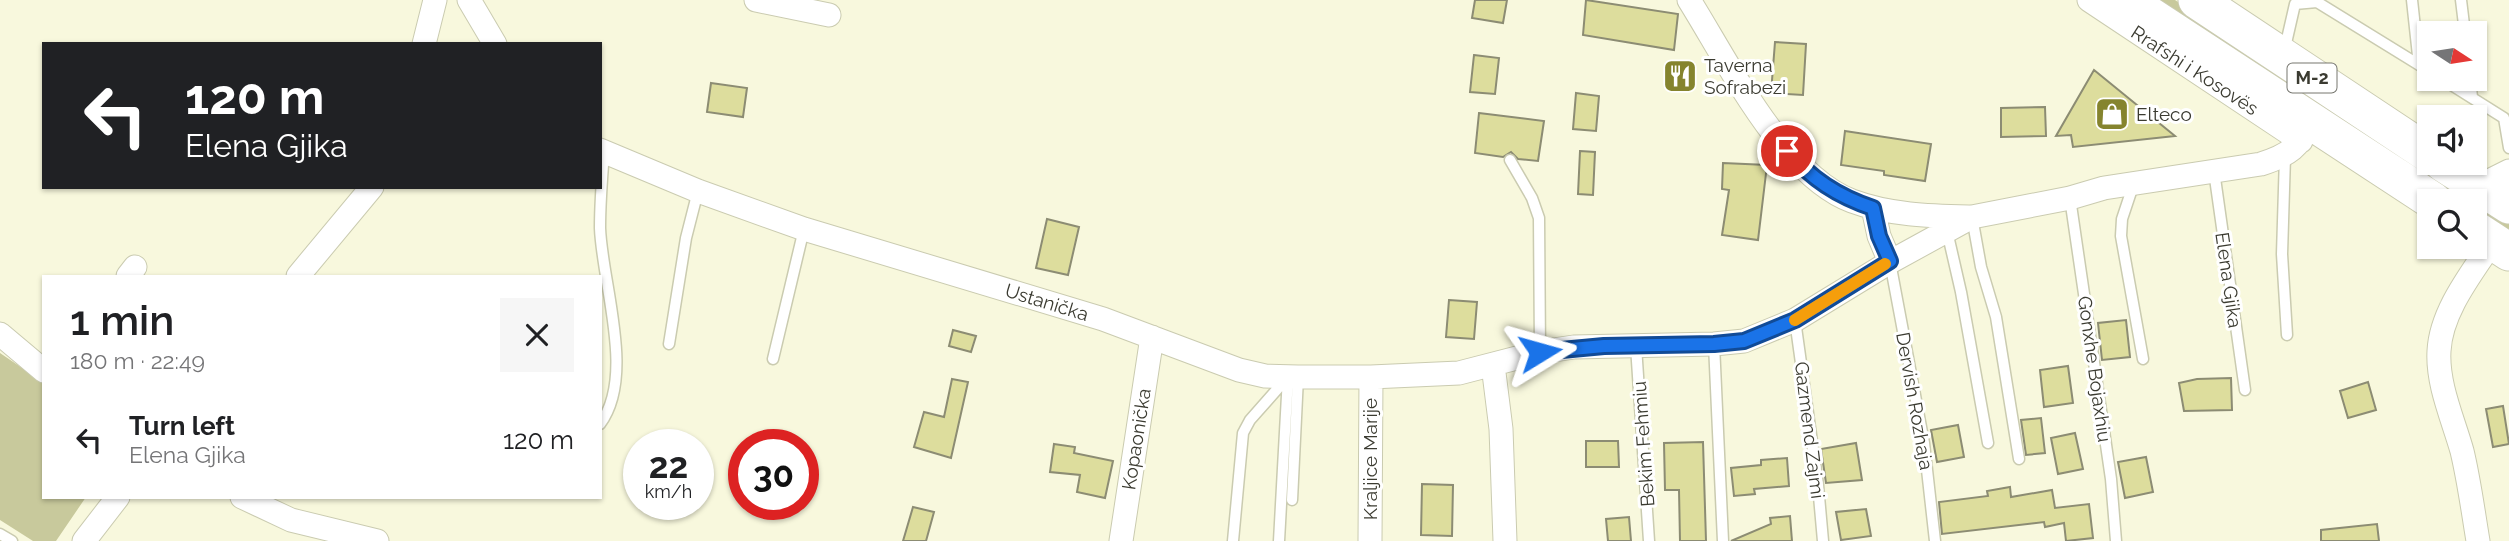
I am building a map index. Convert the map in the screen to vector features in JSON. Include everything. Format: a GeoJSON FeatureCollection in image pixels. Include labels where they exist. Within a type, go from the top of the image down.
{"type":"FeatureCollection","features":[{"type":"Feature","properties":{"kind":"highway","name":"Rrafshi i Kosovës"},"geometry":{"type":"LineString","coordinates":[[2126,0],[2300,139],[2417,194]]}},
{"type":"Feature","properties":{"kind":"highway","name":"M-2"},"geometry":{"type":"LineString","coordinates":[[2197,0],[2236,14],[2283,58],[2417,145]]}},
{"type":"Feature","properties":{"kind":"highway"},"geometry":{"type":"LineString","coordinates":[[2494,178],[2509,205]]}},
{"type":"Feature","properties":{"kind":"street"},"geometry":{"type":"LineString","coordinates":[[424,42],[435,0]]}},
{"type":"Feature","properties":{"kind":"street"},"geometry":{"type":"LineString","coordinates":[[469,0],[494,42]]}},
{"type":"Feature","properties":{"kind":"street"},"geometry":{"type":"LineString","coordinates":[[756,0],[829,15]]}},
{"type":"Feature","properties":{"kind":"street"},"geometry":{"type":"LineString","coordinates":[[1689,0],[1787,151],[1807,174],[1830,191],[1873,208],[1922,215],[1972,217],[2134,183],[2261,164],[2300,139]]}},
{"type":"Feature","properties":{"kind":"street","name":"Rrafshi i Kosovës"},"geometry":{"type":"LineString","coordinates":[[2089,0],[2300,139]]}},
{"type":"Feature","properties":{"kind":"street","name":"Ustanička"},"geometry":{"type":"LineString","coordinates":[[602,151],[698,191],[804,229],[1103,319],[1239,370],[1265,376],[1371,377],[1459,373],[1540,352]]}},
{"type":"Feature","properties":{"kind":"street"},"geometry":{"type":"LineString","coordinates":[[299,275],[370,189]]}},
{"type":"Feature","properties":{"kind":"street"},"geometry":{"type":"LineString","coordinates":[[1873,208],[1879,236],[1890,261]]}},
{"type":"Feature","properties":{"kind":"street"},"geometry":{"type":"LineString","coordinates":[[1540,352],[1594,346],[1744,341],[1795,320],[1890,261],[1972,217]]}},
{"type":"Feature","properties":{"kind":"street"},"geometry":{"type":"LineString","coordinates":[[2478,541],[2463,455],[2440,372],[2439,350],[2444,327],[2453,306],[2492,241]]}},
{"type":"Feature","properties":{"kind":"street"},"geometry":{"type":"LineString","coordinates":[[0,334],[42,370]]}},
{"type":"Feature","properties":{"kind":"street","name":"Kopaonička"},"geometry":{"type":"LineString","coordinates":[[1121,541],[1152,337]]}},
{"type":"Feature","properties":{"kind":"street"},"geometry":{"type":"LineString","coordinates":[[1493,365],[1501,429],[1505,541]]}},
{"type":"Feature","properties":{"kind":"street","name":"Kraljice Marije"},"geometry":{"type":"LineString","coordinates":[[1370,541],[1371,377]]}},
{"type":"Feature","properties":{"kind":"street"},"geometry":{"type":"LineString","coordinates":[[84,541],[116,499]]}},
{"type":"Feature","properties":{"kind":"street"},"geometry":{"type":"LineString","coordinates":[[246,499],[291,520],[377,541]]}},
{"type":"Feature","properties":{"kind":"lane"},"geometry":{"type":"LineString","coordinates":[[2283,58],[2295,2],[2333,0]]}},
{"type":"Feature","properties":{"kind":"lane"},"geometry":{"type":"LineString","coordinates":[[2412,0],[2417,28]]}},
{"type":"Feature","properties":{"kind":"lane"},"geometry":{"type":"LineString","coordinates":[[2461,0],[2464,21]]}},
{"type":"Feature","properties":{"kind":"lane"},"geometry":{"type":"LineString","coordinates":[[2317,2],[2417,64]]}},
{"type":"Feature","properties":{"kind":"lane"},"geometry":{"type":"LineString","coordinates":[[2462,91],[2507,116],[2509,148]]}},
{"type":"Feature","properties":{"kind":"lane"},"geometry":{"type":"LineString","coordinates":[[2471,91],[2472,97]]}},
{"type":"Feature","properties":{"kind":"lane"},"geometry":{"type":"LineString","coordinates":[[2287,335],[2283,254],[2300,139]]}},
{"type":"Feature","properties":{"kind":"lane"},"geometry":{"type":"LineString","coordinates":[[1510,160],[1532,198],[1539,218],[1540,352]]}},
{"type":"Feature","properties":{"kind":"lane","name":"Elena Gjika"},"geometry":{"type":"LineString","coordinates":[[2214,169],[2245,390]]}},
{"type":"Feature","properties":{"kind":"lane"},"geometry":{"type":"LineString","coordinates":[[2134,183],[2122,219],[2121,236],[2143,359]]}},
{"type":"Feature","properties":{"kind":"lane","name":"Ustanička"},"geometry":{"type":"LineString","coordinates":[[601,189],[600,229],[616,372],[612,398],[602,420]]}},
{"type":"Feature","properties":{"kind":"lane"},"geometry":{"type":"LineString","coordinates":[[670,344],[686,237],[698,191]]}},
{"type":"Feature","properties":{"kind":"lane","name":"Gonxhe Bojaxhiu"},"geometry":{"type":"LineString","coordinates":[[2070,198],[2111,479],[2116,541]]}},
{"type":"Feature","properties":{"kind":"lane"},"geometry":{"type":"LineString","coordinates":[[1972,217],[1981,267],[1996,317],[2019,459]]}},
{"type":"Feature","properties":{"kind":"lane"},"geometry":{"type":"LineString","coordinates":[[773,359],[804,229]]}},
{"type":"Feature","properties":{"kind":"lane"},"geometry":{"type":"LineString","coordinates":[[1947,231],[1961,292],[1988,443]]}},
{"type":"Feature","properties":{"kind":"lane","name":"Dervish Rozhaja"},"geometry":{"type":"LineString","coordinates":[[1890,261],[1924,443],[1934,541]]}},
{"type":"Feature","properties":{"kind":"lane","name":"Gazmend Zajmi"},"geometry":{"type":"LineString","coordinates":[[1795,320],[1823,541]]}},
{"type":"Feature","properties":{"kind":"lane"},"geometry":{"type":"LineString","coordinates":[[1714,344],[1723,541]]}},
{"type":"Feature","properties":{"kind":"lane","name":"Bekim Fehmiu"},"geometry":{"type":"LineString","coordinates":[[1636,346],[1649,541]]}},
{"type":"Feature","properties":{"kind":"lane"},"geometry":{"type":"LineString","coordinates":[[1292,500],[1293,377]]}},
{"type":"Feature","properties":{"kind":"lane"},"geometry":{"type":"LineString","coordinates":[[1233,541],[1243,433],[1250,420],[1293,377]]}},
{"type":"Feature","properties":{"kind":"lane"},"geometry":{"type":"LineString","coordinates":[[1279,541],[1293,377]]}},
{"type":"Feature","properties":{"kind":"lane"},"geometry":{"type":"LineString","coordinates":[[0,534],[12,541]]}},
{"type":"Feature","properties":{"kind":"green space"},"geometry":{"type":"Polygon","coordinates":[[[2154,0],[2175,0],[2417,160],[2417,175],[2439,175],[2461,189],[2437,189],[2154,0]]]}},
{"type":"Feature","properties":{"kind":"green space"},"geometry":{"type":"Polygon","coordinates":[[[2487,206],[2509,221],[2509,236],[2487,222],[2487,206]]]}},
{"type":"Feature","properties":{"kind":"green space"},"geometry":{"type":"Polygon","coordinates":[[[0,353],[42,382],[42,499],[85,499],[56,541],[33,541],[0,520],[0,353]]]}},
{"type":"Feature","properties":{"kind":"building"},"geometry":{"type":"Polygon","coordinates":[[[1475,0],[1507,0],[1503,23],[1472,18],[1475,0]]]}},
{"type":"Feature","properties":{"kind":"building"},"geometry":{"type":"Polygon","coordinates":[[[1586,0],[1678,14],[1674,50],[1583,35],[1586,0]]]}},
{"type":"Feature","properties":{"kind":"building"},"geometry":{"type":"Polygon","coordinates":[[[1775,42],[1806,44],[1803,95],[1771,93],[1775,42]]]}},
{"type":"Feature","properties":{"kind":"building"},"geometry":{"type":"Polygon","coordinates":[[[1474,55],[1499,58],[1495,94],[1470,92],[1474,55]]]}},
{"type":"Feature","properties":{"kind":"building"},"geometry":{"type":"Polygon","coordinates":[[[2094,70],[2175,136],[2073,147],[2071,135],[2056,136],[2094,70]]]}},
{"type":"Feature","properties":{"kind":"building"},"geometry":{"type":"Polygon","coordinates":[[[711,83],[747,88],[743,117],[707,112],[711,83]]]}},
{"type":"Feature","properties":{"kind":"building"},"geometry":{"type":"Polygon","coordinates":[[[1576,93],[1599,96],[1596,131],[1573,129],[1576,93]]]}},
{"type":"Feature","properties":{"kind":"building"},"geometry":{"type":"Polygon","coordinates":[[[2045,107],[2046,136],[2001,137],[2001,108],[2045,107]]]}},
{"type":"Feature","properties":{"kind":"building"},"geometry":{"type":"Polygon","coordinates":[[[1479,113],[1544,121],[1538,161],[1518,159],[1511,152],[1503,157],[1475,153],[1479,113]]]}},
{"type":"Feature","properties":{"kind":"building"},"geometry":{"type":"Polygon","coordinates":[[[1845,131],[1931,144],[1925,181],[1884,175],[1884,171],[1841,165],[1845,131]]]}},
{"type":"Feature","properties":{"kind":"building"},"geometry":{"type":"Polygon","coordinates":[[[1580,151],[1595,152],[1593,195],[1578,194],[1580,151]]]}},
{"type":"Feature","properties":{"kind":"building"},"geometry":{"type":"Polygon","coordinates":[[[1723,163],[1767,165],[1758,240],[1722,235],[1729,190],[1722,189],[1723,163]]]}},
{"type":"Feature","properties":{"kind":"building"},"geometry":{"type":"Polygon","coordinates":[[[1047,219],[1079,227],[1068,275],[1036,268],[1047,219]]]}},
{"type":"Feature","properties":{"kind":"building"},"geometry":{"type":"Polygon","coordinates":[[[1449,300],[1477,302],[1474,339],[1446,337],[1449,300]]]}},
{"type":"Feature","properties":{"kind":"building"},"geometry":{"type":"Polygon","coordinates":[[[2126,320],[2130,357],[2102,360],[2098,323],[2126,320]]]}},
{"type":"Feature","properties":{"kind":"building"},"geometry":{"type":"Polygon","coordinates":[[[953,330],[976,336],[971,352],[949,346],[953,330]]]}},
{"type":"Feature","properties":{"kind":"building"},"geometry":{"type":"Polygon","coordinates":[[[2068,366],[2073,403],[2044,407],[2040,370],[2068,366]]]}},
{"type":"Feature","properties":{"kind":"building"},"geometry":{"type":"Polygon","coordinates":[[[2231,378],[2232,410],[2184,411],[2179,383],[2197,379],[2231,378]]]}},
{"type":"Feature","properties":{"kind":"building"},"geometry":{"type":"Polygon","coordinates":[[[952,379],[968,382],[951,458],[914,447],[924,412],[944,417],[952,379]]]}},
{"type":"Feature","properties":{"kind":"building"},"geometry":{"type":"Polygon","coordinates":[[[2368,382],[2376,410],[2348,418],[2340,391],[2368,382]]]}},
{"type":"Feature","properties":{"kind":"building"},"geometry":{"type":"Polygon","coordinates":[[[2503,406],[2509,444],[2493,447],[2486,409],[2503,406]]]}},
{"type":"Feature","properties":{"kind":"building"},"geometry":{"type":"Polygon","coordinates":[[[2041,418],[2045,453],[2026,455],[2021,420],[2041,418]]]}},
{"type":"Feature","properties":{"kind":"building"},"geometry":{"type":"Polygon","coordinates":[[[1958,425],[1964,457],[1937,462],[1931,430],[1958,425]]]}},
{"type":"Feature","properties":{"kind":"building"},"geometry":{"type":"Polygon","coordinates":[[[2075,433],[2083,469],[2058,474],[2051,438],[2075,433]]]}},
{"type":"Feature","properties":{"kind":"building"},"geometry":{"type":"Polygon","coordinates":[[[1586,441],[1618,441],[1619,467],[1586,467],[1586,441]]]}},
{"type":"Feature","properties":{"kind":"building"},"geometry":{"type":"Polygon","coordinates":[[[1703,442],[1706,541],[1680,541],[1679,490],[1665,490],[1664,443],[1703,442]]]}},
{"type":"Feature","properties":{"kind":"building"},"geometry":{"type":"Polygon","coordinates":[[[1856,443],[1862,480],[1826,483],[1821,449],[1856,443]]]}},
{"type":"Feature","properties":{"kind":"building"},"geometry":{"type":"Polygon","coordinates":[[[1054,444],[1075,447],[1074,453],[1113,461],[1105,498],[1077,492],[1080,475],[1050,472],[1054,444]]]}},
{"type":"Feature","properties":{"kind":"building"},"geometry":{"type":"Polygon","coordinates":[[[2146,457],[2153,492],[2125,498],[2118,462],[2146,457]]]}},
{"type":"Feature","properties":{"kind":"building"},"geometry":{"type":"Polygon","coordinates":[[[1787,458],[1789,486],[1754,489],[1755,494],[1734,496],[1731,468],[1761,465],[1761,460],[1787,458]]]}},
{"type":"Feature","properties":{"kind":"building"},"geometry":{"type":"Polygon","coordinates":[[[1422,484],[1453,485],[1452,536],[1421,535],[1422,484]]]}},
{"type":"Feature","properties":{"kind":"building"},"geometry":{"type":"Polygon","coordinates":[[[2010,487],[2011,497],[2052,490],[2055,508],[2089,504],[2093,538],[2066,541],[2064,523],[2045,527],[2044,522],[1942,534],[1939,502],[1988,496],[1987,491],[2010,487]]]}},
{"type":"Feature","properties":{"kind":"building"},"geometry":{"type":"Polygon","coordinates":[[[913,507],[934,512],[926,541],[903,541],[913,507]]]}},
{"type":"Feature","properties":{"kind":"building"},"geometry":{"type":"Polygon","coordinates":[[[1866,509],[1871,536],[1841,540],[1836,512],[1866,509]]]}},
{"type":"Feature","properties":{"kind":"building"},"geometry":{"type":"Polygon","coordinates":[[[1790,516],[1792,541],[1731,541],[1771,524],[1770,518],[1790,516]]]}},
{"type":"Feature","properties":{"kind":"building"},"geometry":{"type":"Polygon","coordinates":[[[1629,517],[1631,541],[1608,541],[1606,519],[1629,517]]]}},
{"type":"Feature","properties":{"kind":"building"},"geometry":{"type":"Polygon","coordinates":[[[2377,524],[2379,541],[2321,541],[2321,530],[2377,524]]]}},
{"type":"Feature","properties":{"kind":"slow traffic"},"geometry":{"type":"LineString","coordinates":[[1795,320],[1885,264]]}},
{"type":"Feature","properties":{"kind":"place","name":"Taverna Sofrabezi"},"geometry":{"type":"Point","coordinates":[1680,76]}},
{"type":"Feature","properties":{"kind":"place","name":"Elteco"},"geometry":{"type":"Point","coordinates":[2112,114]}},
{"type":"Feature","properties":{"kind":"route"},"geometry":{"type":"LineString","coordinates":[[1540,352],[1574,347],[1744,341],[1795,320],[1890,261],[1879,236],[1873,208],[1830,191],[1807,174],[1787,151]]}}]}
